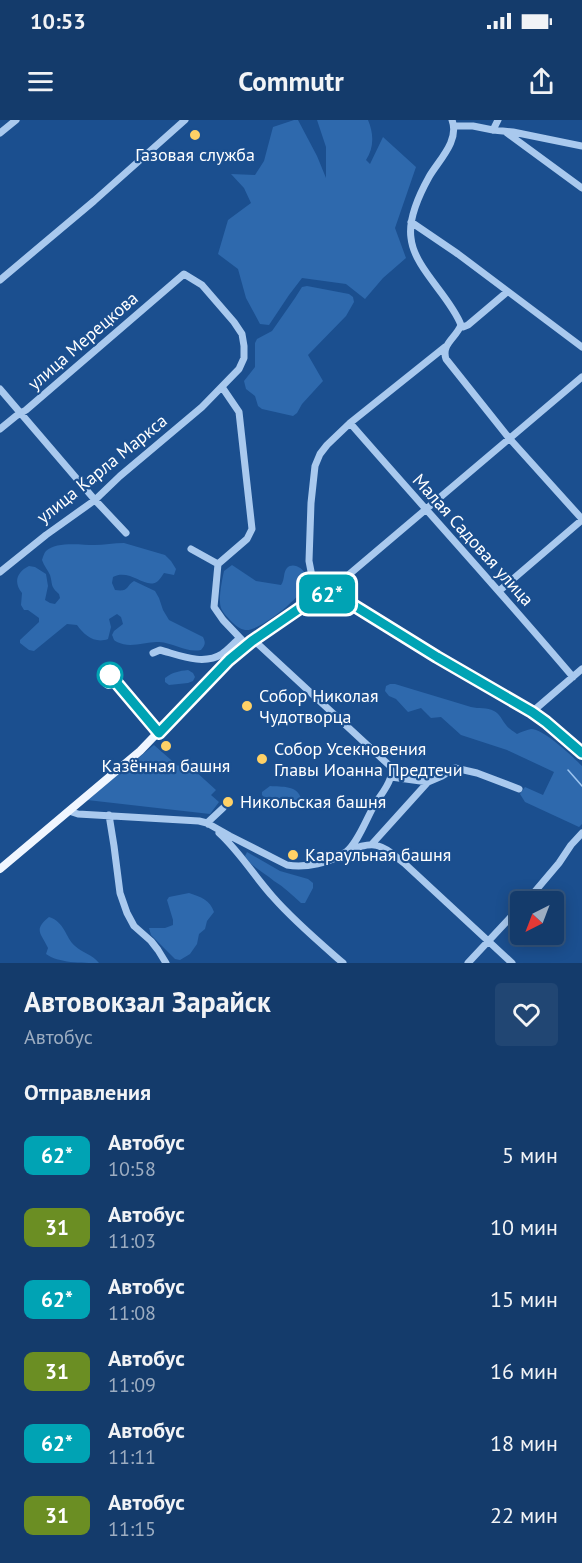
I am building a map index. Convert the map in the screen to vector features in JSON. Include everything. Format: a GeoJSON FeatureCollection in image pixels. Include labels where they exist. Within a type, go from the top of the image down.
{"type":"FeatureCollection","features":[{"type":"Feature","properties":{"kind":"main road"},"geometry":{"type":"LineString","coordinates":[[0,869],[116,772],[159,733],[216,672],[250,643],[316,597],[326,594],[334,594],[345,600],[532,712],[582,753]]}},
{"type":"Feature","properties":{"kind":"street"},"geometry":{"type":"LineString","coordinates":[[0,133],[16,120]]}},
{"type":"Feature","properties":{"kind":"street"},"geometry":{"type":"LineString","coordinates":[[0,280],[185,120]]}},
{"type":"Feature","properties":{"kind":"street"},"geometry":{"type":"LineString","coordinates":[[493,130],[498,120]]}},
{"type":"Feature","properties":{"kind":"street"},"geometry":{"type":"LineString","coordinates":[[316,597],[309,561],[311,503],[315,466],[320,454],[350,423],[445,347],[459,331],[461,325],[455,312],[415,255],[411,241],[411,222],[418,200],[451,141],[454,133],[453,123],[582,146]]}},
{"type":"Feature","properties":{"kind":"street"},"geometry":{"type":"LineString","coordinates":[[504,132],[582,189]]}},
{"type":"Feature","properties":{"kind":"street"},"geometry":{"type":"LineString","coordinates":[[411,222],[458,254],[581,346]]}},
{"type":"Feature","properties":{"kind":"street","name":"улица Карла Маркса"},"geometry":{"type":"LineString","coordinates":[[0,572],[94,500],[202,407],[239,369],[244,358],[242,334],[202,285],[184,274]]}},
{"type":"Feature","properties":{"kind":"street","name":"улица Мерецкова"},"geometry":{"type":"LineString","coordinates":[[0,429],[184,274]]}},
{"type":"Feature","properties":{"kind":"street"},"geometry":{"type":"LineString","coordinates":[[461,325],[463,327],[468,325],[507,292]]}},
{"type":"Feature","properties":{"kind":"street"},"geometry":{"type":"LineString","coordinates":[[445,347],[446,359],[508,438],[582,520],[499,591]]}},
{"type":"Feature","properties":{"kind":"street"},"geometry":{"type":"LineString","coordinates":[[326,594],[582,377]]}},
{"type":"Feature","properties":{"kind":"street"},"geometry":{"type":"LineString","coordinates":[[222,387],[239,412],[252,529],[247,539],[218,564],[214,607],[240,638],[258,644],[390,766],[392,777],[352,846],[345,852]]}},
{"type":"Feature","properties":{"kind":"street"},"geometry":{"type":"LineString","coordinates":[[0,389],[94,500],[126,533]]}},
{"type":"Feature","properties":{"kind":"street","name":"Малая Садовая улица"},"geometry":{"type":"LineString","coordinates":[[350,423],[573,677]]}},
{"type":"Feature","properties":{"kind":"street"},"geometry":{"type":"LineString","coordinates":[[190,549],[218,564]]}},
{"type":"Feature","properties":{"kind":"street"},"geometry":{"type":"LineString","coordinates":[[153,653],[160,650],[192,659],[206,659],[221,655],[240,638]]}},
{"type":"Feature","properties":{"kind":"street"},"geometry":{"type":"LineString","coordinates":[[532,712],[582,669]]}},
{"type":"Feature","properties":{"kind":"street"},"geometry":{"type":"LineString","coordinates":[[147,720],[159,733]]}},
{"type":"Feature","properties":{"kind":"street"},"geometry":{"type":"LineString","coordinates":[[372,844],[428,782],[455,768],[477,773],[519,789]]}},
{"type":"Feature","properties":{"kind":"street"},"geometry":{"type":"LineString","coordinates":[[392,777],[428,782]]}},
{"type":"Feature","properties":{"kind":"street"},"geometry":{"type":"LineString","coordinates":[[207,823],[223,808]]}},
{"type":"Feature","properties":{"kind":"street"},"geometry":{"type":"LineString","coordinates":[[69,812],[199,821],[287,865],[297,867],[315,864],[359,846],[372,844],[385,848],[512,963]]}},
{"type":"Feature","properties":{"kind":"street"},"geometry":{"type":"LineString","coordinates":[[109,815],[120,893],[127,913],[135,927],[154,946],[165,963]]}},
{"type":"Feature","properties":{"kind":"street"},"geometry":{"type":"LineString","coordinates":[[207,823],[232,846],[272,896],[295,920],[344,963]]}},
{"type":"Feature","properties":{"kind":"street"},"geometry":{"type":"LineString","coordinates":[[535,891],[582,832]]}},
{"type":"Feature","properties":{"kind":"street"},"geometry":{"type":"LineString","coordinates":[[468,963],[510,918]]}},
{"type":"Feature","properties":{"kind":"shaded area"},"geometry":{"type":"Polygon","coordinates":[[[298,120],[326,178],[326,147],[317,120],[368,120],[372,141],[371,151],[366,160],[370,164],[383,137],[416,167],[395,228],[406,258],[383,278],[365,299],[346,284],[302,278],[269,325],[260,324],[246,298],[238,269],[218,254],[228,220],[251,203],[244,188],[231,174],[255,175],[264,161],[273,127],[298,120]]]}},
{"type":"Feature","properties":{"kind":"shaded area"},"geometry":{"type":"Polygon","coordinates":[[[302,287],[349,294],[353,297],[354,302],[346,316],[308,355],[323,381],[297,413],[293,416],[262,409],[258,406],[255,396],[246,389],[244,381],[255,367],[255,343],[257,339],[272,331],[302,287]]]}},
{"type":"Feature","properties":{"kind":"shaded area"},"geometry":{"type":"Polygon","coordinates":[[[124,543],[165,555],[176,569],[174,575],[164,573],[158,581],[153,583],[126,575],[113,577],[112,583],[115,590],[125,590],[134,581],[155,591],[169,620],[203,637],[205,644],[201,650],[190,650],[159,642],[128,645],[117,642],[112,635],[123,624],[121,617],[117,614],[109,619],[111,627],[108,639],[94,639],[86,635],[77,625],[67,624],[34,651],[20,643],[20,640],[39,622],[39,618],[28,610],[24,610],[21,605],[22,593],[17,581],[22,571],[29,566],[46,574],[48,586],[45,600],[55,604],[60,598],[42,560],[46,551],[62,545],[124,543]]]}},
{"type":"Feature","properties":{"kind":"shaded area"},"geometry":{"type":"Polygon","coordinates":[[[232,565],[256,581],[281,585],[286,570],[289,566],[295,566],[305,572],[306,584],[294,600],[268,621],[251,629],[241,629],[223,612],[220,604],[224,571],[232,565]]]}},
{"type":"Feature","properties":{"kind":"shaded area"},"geometry":{"type":"Polygon","coordinates":[[[188,670],[195,677],[193,681],[169,685],[165,682],[165,678],[171,674],[188,670]]]}},
{"type":"Feature","properties":{"kind":"shaded area"},"geometry":{"type":"Polygon","coordinates":[[[390,684],[471,707],[491,710],[498,714],[517,734],[531,729],[550,738],[582,766],[582,824],[579,827],[525,802],[520,794],[525,787],[543,795],[554,772],[507,750],[461,735],[441,717],[431,718],[421,708],[408,712],[385,691],[386,686],[390,684]]]}},
{"type":"Feature","properties":{"kind":"shaded area"},"geometry":{"type":"Polygon","coordinates":[[[154,745],[178,766],[183,760],[216,790],[211,795],[219,802],[210,814],[87,800],[154,745]]]}},
{"type":"Feature","properties":{"kind":"shaded area"},"geometry":{"type":"Polygon","coordinates":[[[270,786],[293,789],[297,791],[301,799],[296,804],[281,798],[264,797],[262,792],[270,786]]]}},
{"type":"Feature","properties":{"kind":"shaded area"},"geometry":{"type":"Polygon","coordinates":[[[247,852],[280,871],[308,879],[313,883],[313,888],[305,903],[301,903],[285,888],[254,867],[245,856],[247,852]]]}},
{"type":"Feature","properties":{"kind":"shaded area"},"geometry":{"type":"Polygon","coordinates":[[[189,893],[207,902],[214,912],[207,921],[205,929],[199,934],[197,944],[190,954],[180,960],[175,959],[151,935],[149,928],[165,928],[173,925],[167,900],[169,897],[189,893]]]}},
{"type":"Feature","properties":{"kind":"shaded area"},"geometry":{"type":"Polygon","coordinates":[[[49,917],[62,926],[75,946],[99,963],[64,961],[46,954],[48,948],[40,929],[49,917]]]}},
{"type":"Feature","properties":{"kind":"waterway"},"geometry":{"type":"LineString","coordinates":[[568,770],[582,786]]}},
{"type":"Feature","properties":{"kind":"bus line","name":"62*"},"geometry":{"type":"LineString","coordinates":[[109,682],[110,675],[159,733],[216,672],[248,644],[316,597],[334,594],[532,712],[582,753]]}},
{"type":"Feature","properties":{"kind":"place","name":"Газовая служба"},"geometry":{"type":"Point","coordinates":[195,135]}},
{"type":"Feature","properties":{"kind":"place","name":"Собор Николая Чудотворца"},"geometry":{"type":"Point","coordinates":[247,706]}},
{"type":"Feature","properties":{"kind":"place","name":"Казённая башня"},"geometry":{"type":"Point","coordinates":[166,746]}},
{"type":"Feature","properties":{"kind":"place","name":"Собор Усекновения Главы Иоанна Предтечи"},"geometry":{"type":"Point","coordinates":[262,759]}},
{"type":"Feature","properties":{"kind":"place","name":"Никольская башня"},"geometry":{"type":"Point","coordinates":[228,802]}},
{"type":"Feature","properties":{"kind":"place","name":"Караульная башня"},"geometry":{"type":"Point","coordinates":[293,855]}}]}
